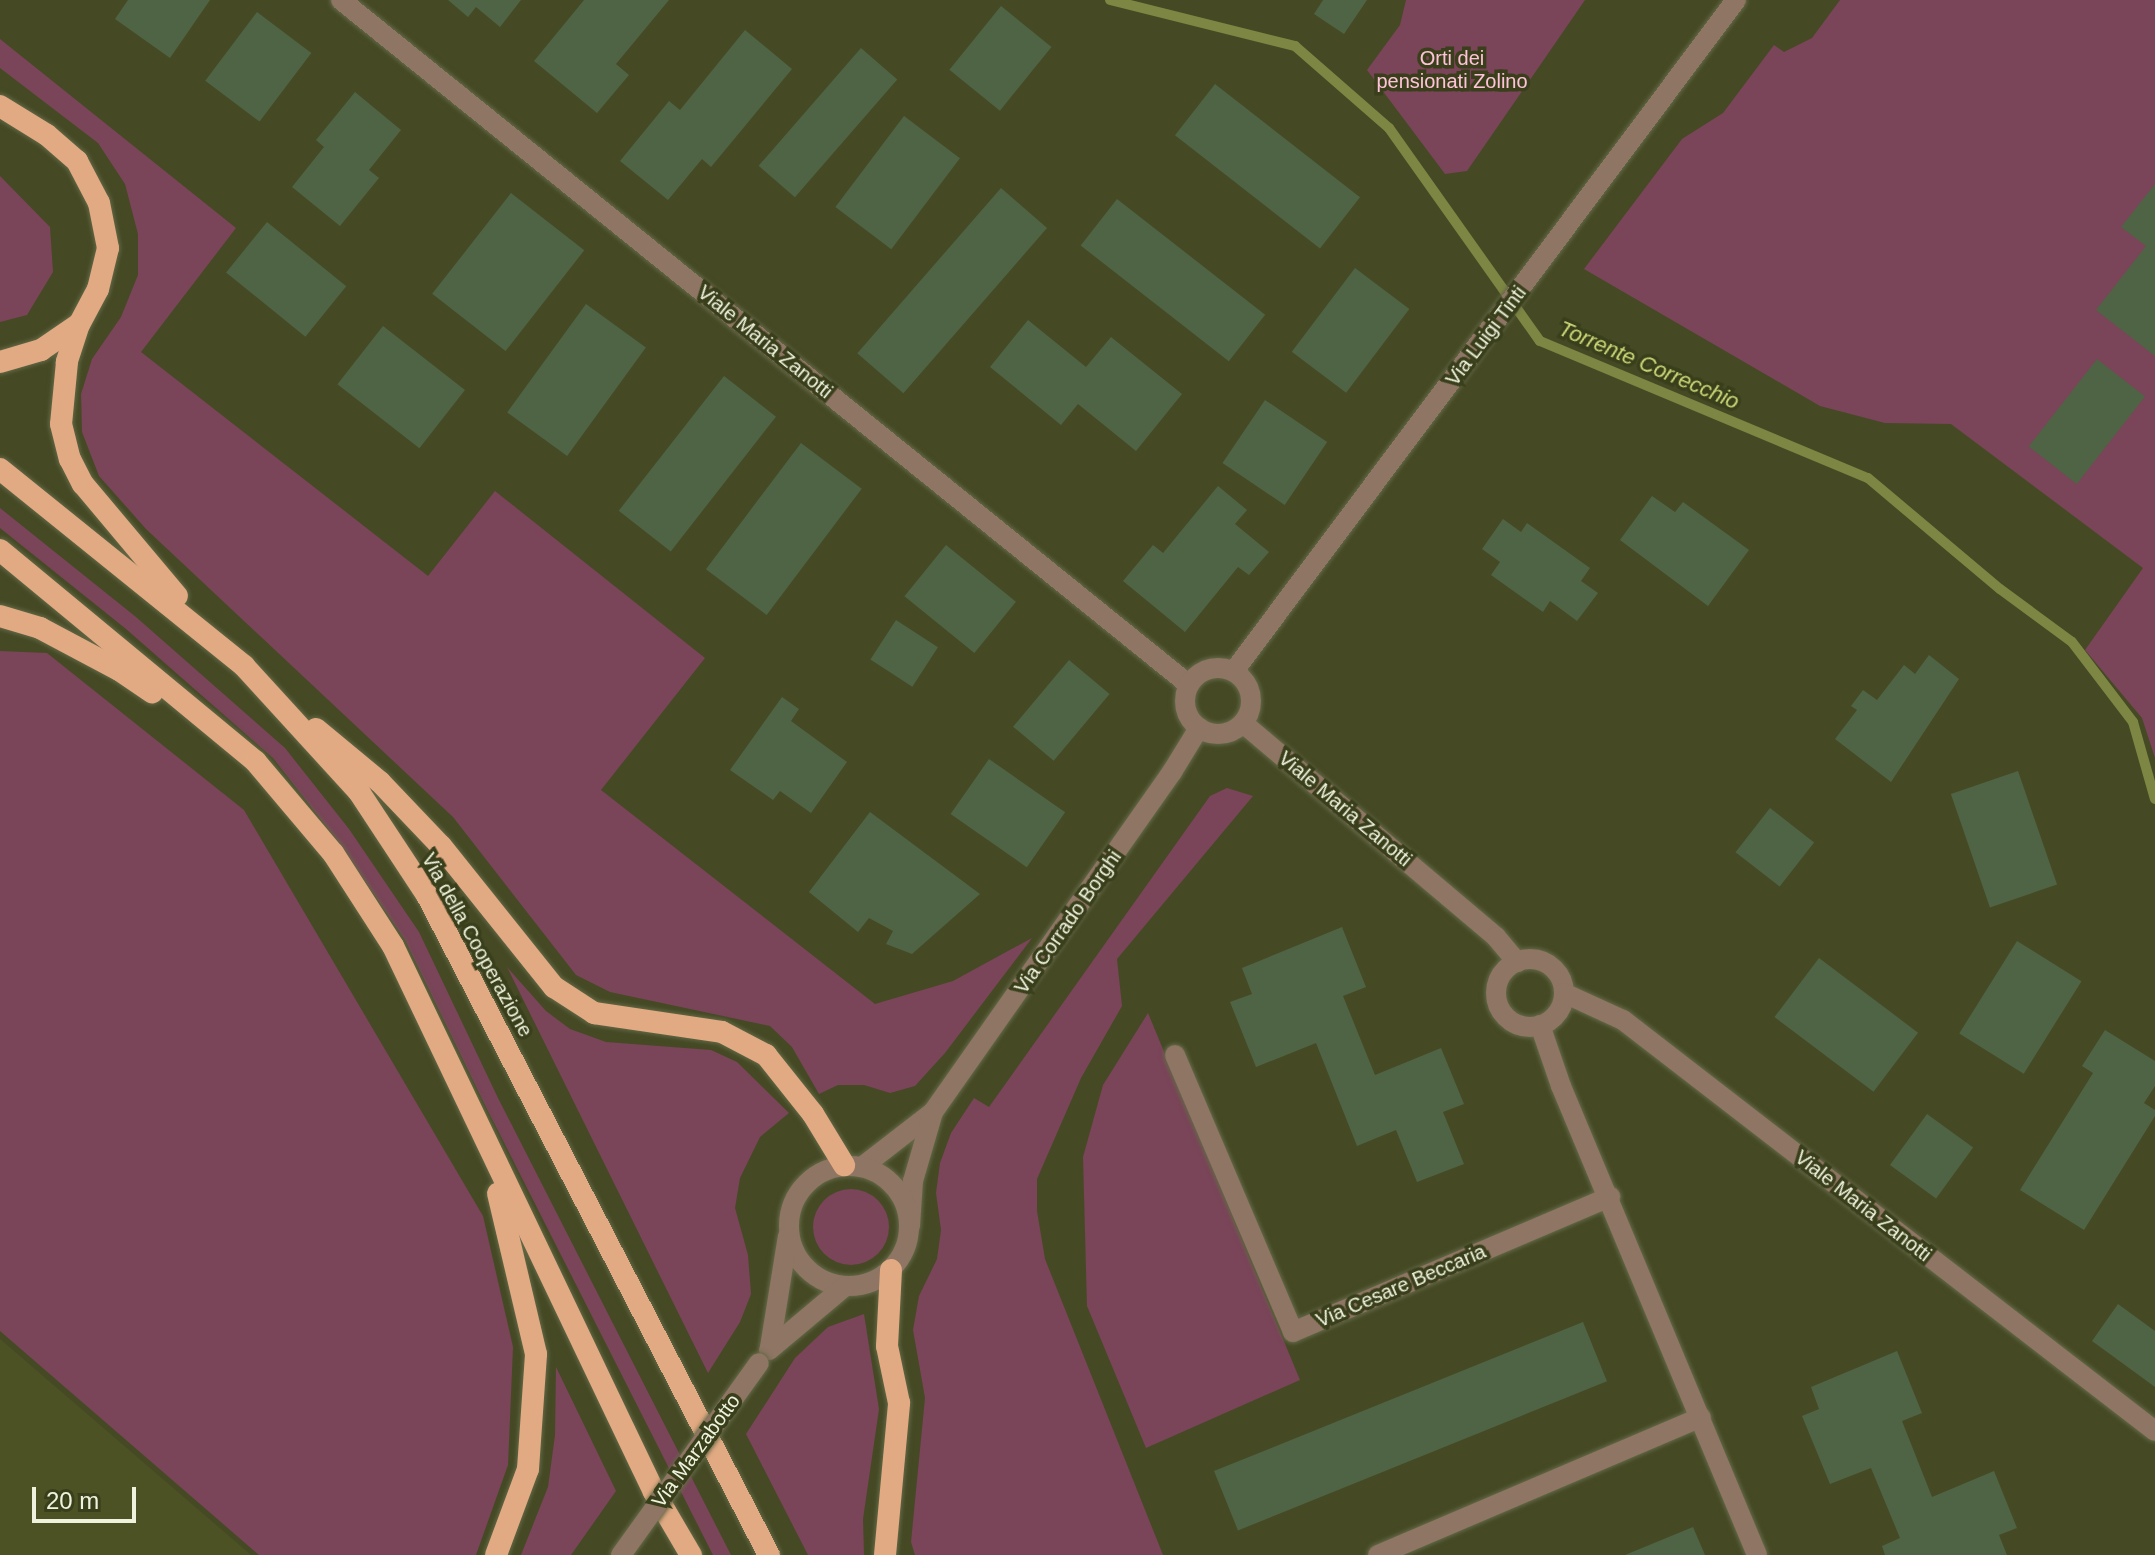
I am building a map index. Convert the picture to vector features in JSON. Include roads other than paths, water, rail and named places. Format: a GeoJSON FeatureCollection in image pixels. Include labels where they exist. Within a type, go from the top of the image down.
{"type":"FeatureCollection","features":[{"type":"Feature","properties":{"kind":"highway"},"geometry":{"type":"LineString","coordinates":[[0,106],[47,135],[77,161],[99,203],[108,248],[98,289],[79,324],[67,362],[61,424],[70,459],[83,484],[155,575],[251,673],[380,782],[441,846],[554,987],[594,1013],[722,1032],[766,1055],[853,1166]]}},
{"type":"Feature","properties":{"kind":"highway"},"geometry":{"type":"LineString","coordinates":[[0,362],[41,350],[79,324]]}},
{"type":"Feature","properties":{"kind":"highway","name":"Via della Cooperazione"},"geometry":{"type":"LineString","coordinates":[[0,469],[251,673],[359,792],[427,895],[769,1555]]}},
{"type":"Feature","properties":{"kind":"highway"},"geometry":{"type":"LineString","coordinates":[[0,550],[256,762],[333,853],[393,946],[654,1492],[691,1555]]}},
{"type":"Feature","properties":{"kind":"highway"},"geometry":{"type":"LineString","coordinates":[[0,616],[40,628],[119,670],[256,762]]}},
{"type":"Feature","properties":{"kind":"highway"},"geometry":{"type":"LineString","coordinates":[[482,1134],[511,1237],[536,1354],[528,1469],[496,1555]]}},
{"type":"Feature","properties":{"kind":"highway"},"geometry":{"type":"LineString","coordinates":[[885,1555],[899,1403],[887,1346],[891,1270]]}},
{"type":"Feature","properties":{"kind":"street","name":"Viale Maria Zanotti"},"geometry":{"type":"LineString","coordinates":[[341,0],[1188,684]]}},
{"type":"Feature","properties":{"kind":"street","name":"Via Luigi Tinti"},"geometry":{"type":"LineString","coordinates":[[1234,671],[1736,0]]}},
{"type":"Feature","properties":{"kind":"street"},"geometry":{"type":"LineString","coordinates":[[1214,667],[1234,671],[1250,690],[1251,702],[1243,723],[1221,734],[1199,728],[1188,716],[1184,705],[1188,684],[1199,673],[1214,667]]}},
{"type":"Feature","properties":{"kind":"street","name":"Viale Maria Zanotti"},"geometry":{"type":"LineString","coordinates":[[1243,723],[1496,937],[1517,962]]}},
{"type":"Feature","properties":{"kind":"street","name":"Via Corrado Borghi"},"geometry":{"type":"LineString","coordinates":[[910,1226],[913,1181],[933,1112],[1172,772],[1199,728]]}},
{"type":"Feature","properties":{"kind":"street"},"geometry":{"type":"LineString","coordinates":[[1527,959],[1546,963],[1555,970],[1564,993],[1561,1007],[1554,1017],[1540,1025],[1520,1025],[1510,1021],[1499,1007],[1496,993],[1500,976],[1517,962],[1527,959]]}},
{"type":"Feature","properties":{"kind":"street","name":"Viale Maria Zanotti"},"geometry":{"type":"LineString","coordinates":[[1564,993],[1623,1020],[2155,1431]]}},
{"type":"Feature","properties":{"kind":"street"},"geometry":{"type":"LineString","coordinates":[[1540,1025],[1561,1086],[1610,1197],[1757,1555]]}},
{"type":"Feature","properties":{"kind":"street","name":"Via Cesare Beccaria"},"geometry":{"type":"LineString","coordinates":[[1175,1055],[1293,1332],[1610,1197]]}},
{"type":"Feature","properties":{"kind":"street","name":"Via Corrado Borghi"},"geometry":{"type":"LineString","coordinates":[[853,1166],[933,1112]]}},
{"type":"Feature","properties":{"kind":"street"},"geometry":{"type":"LineString","coordinates":[[853,1166],[881,1175],[896,1188],[906,1206],[910,1226],[908,1242],[891,1270],[861,1286],[844,1287],[824,1281],[806,1269],[794,1253],[789,1232],[790,1213],[803,1188],[825,1170],[853,1166]]}},
{"type":"Feature","properties":{"kind":"street","name":"Via Marzabotto"},"geometry":{"type":"LineString","coordinates":[[765,1355],[789,1232]]}},
{"type":"Feature","properties":{"kind":"street","name":"Via Marzabotto"},"geometry":{"type":"LineString","coordinates":[[621,1555],[765,1355],[844,1287]]}},
{"type":"Feature","properties":{"kind":"street"},"geometry":{"type":"LineString","coordinates":[[1378,1555],[1701,1417]]}},
{"type":"Feature","properties":{"kind":"waterway","name":"Torrente Correcchio"},"geometry":{"type":"LineString","coordinates":[[1110,0],[1295,46],[1389,128],[1540,341],[1868,478],[2000,589],[2072,642],[2133,722],[2155,799]]}},
{"type":"Feature","properties":{"kind":"park label","name":"Orti dei pensionati Zolino"},"geometry":{"type":"Point","coordinates":[1452,70]}}]}
